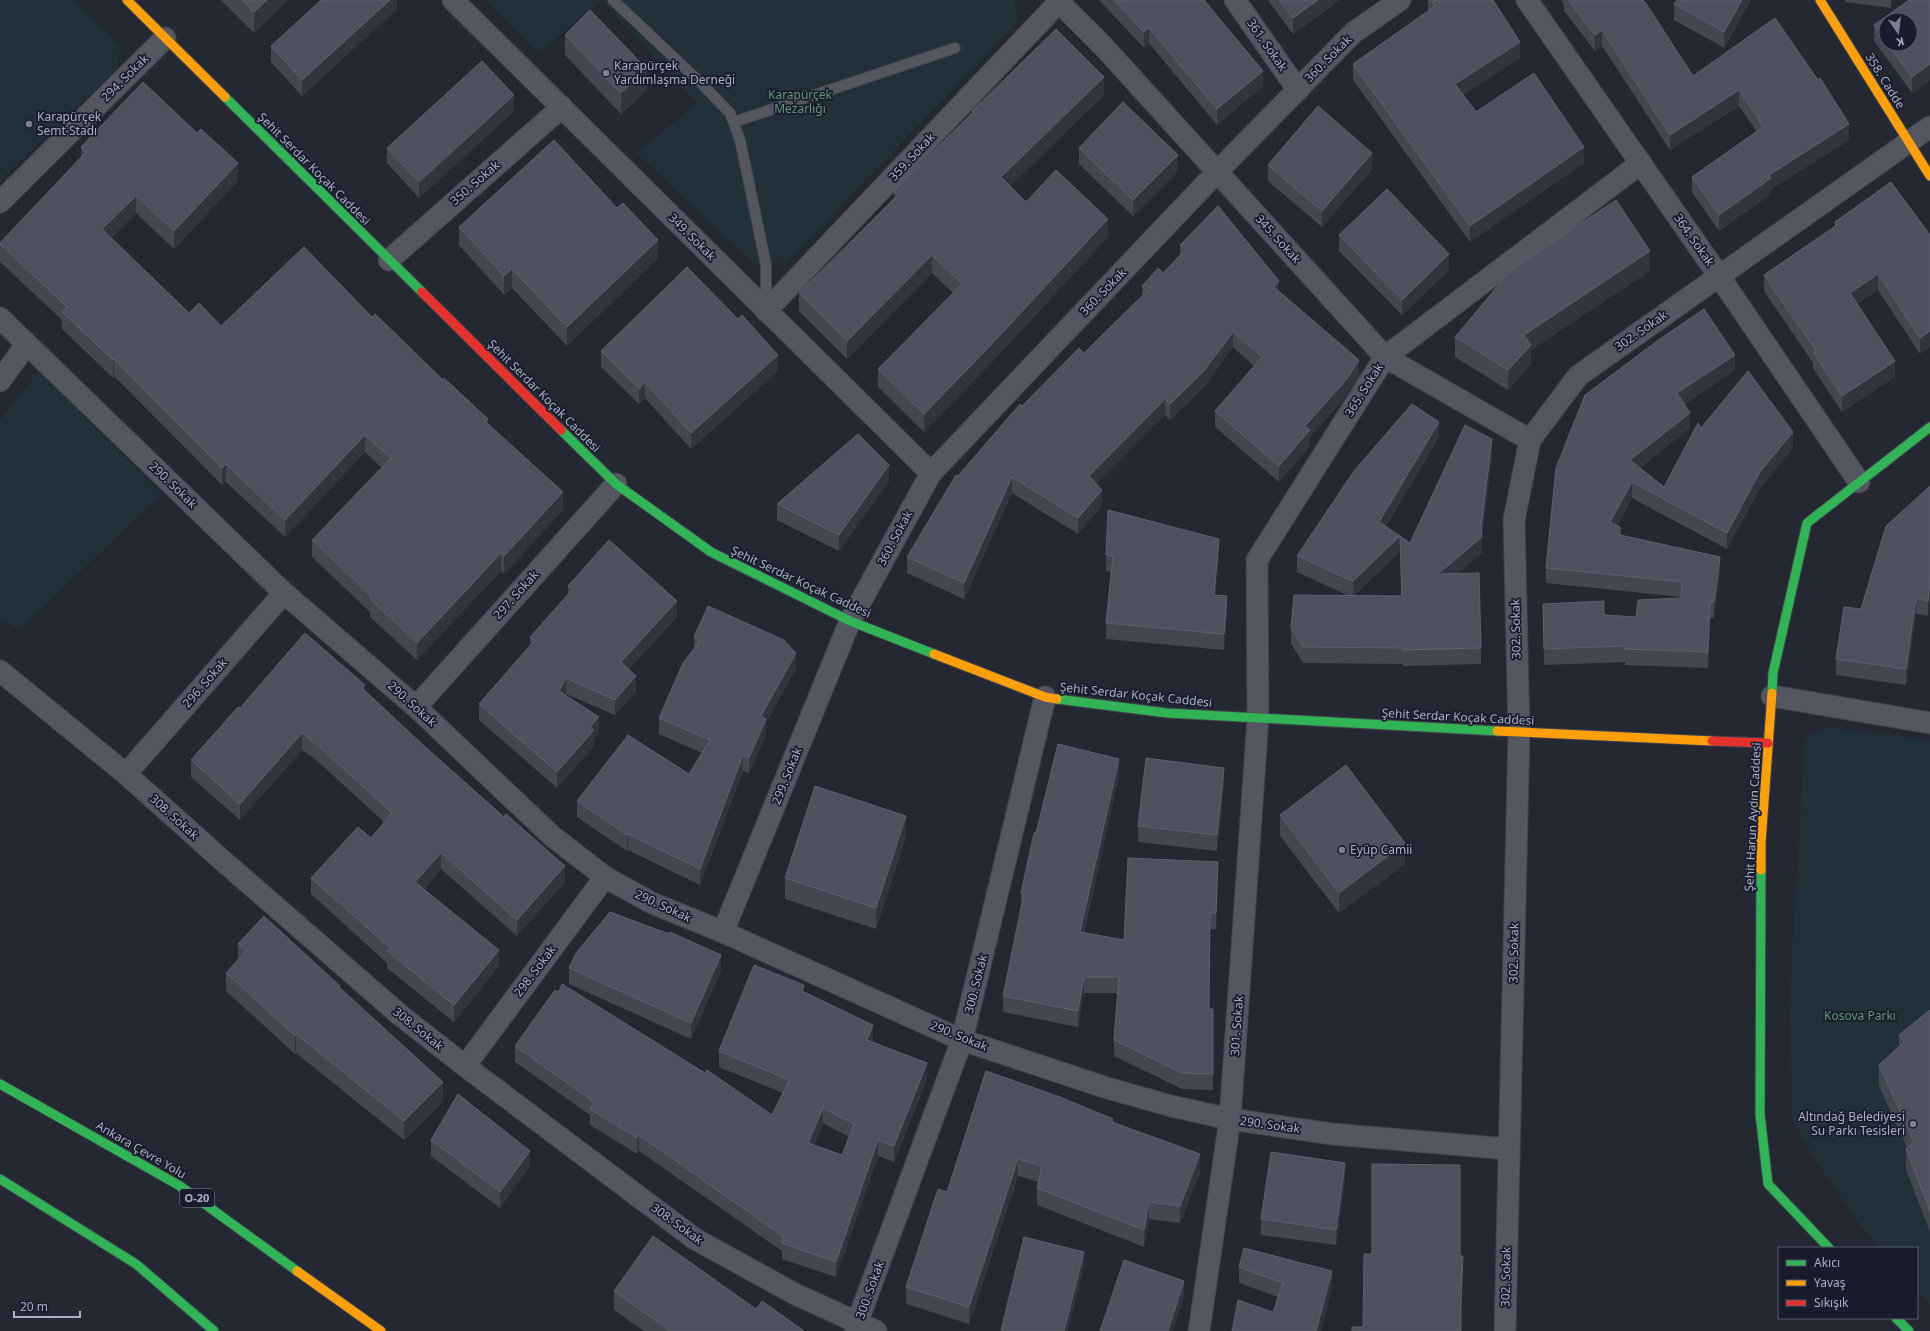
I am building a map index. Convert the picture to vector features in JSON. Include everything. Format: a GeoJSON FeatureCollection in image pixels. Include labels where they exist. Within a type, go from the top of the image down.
{"type":"FeatureCollection","features":[{"type":"Feature","properties":{"kind":"main road","name":"Şehit Serdar Koçak Caddesi"},"geometry":{"type":"LineString","coordinates":[[127,0],[616,484],[678,530],[711,552],[850,621],[1045,697],[1088,704],[1167,713],[1519,732],[1768,743]]}},
{"type":"Feature","properties":{"kind":"main road","name":"358. Cadde"},"geometry":{"type":"LineString","coordinates":[[1820,0],[1930,176]]}},
{"type":"Feature","properties":{"kind":"main road","name":"Şehit Harun Aydın Caddesi"},"geometry":{"type":"LineString","coordinates":[[1828,1247],[1768,1184],[1760,1114],[1762,843],[1773,673],[1807,523],[1930,427]]}},
{"type":"Feature","properties":{"kind":"main road","name":"Ankara Çevre Yolu"},"geometry":{"type":"LineString","coordinates":[[0,1084],[180,1186],[381,1331]]}},
{"type":"Feature","properties":{"kind":"main road"},"geometry":{"type":"LineString","coordinates":[[0,1179],[136,1264],[214,1331]]}},
{"type":"Feature","properties":{"kind":"main road"},"geometry":{"type":"LineString","coordinates":[[1897,1319],[1908,1331]]}},
{"type":"Feature","properties":{"kind":"street","name":"349. Sokak"},"geometry":{"type":"LineString","coordinates":[[453,0],[766,312],[931,473]]}},
{"type":"Feature","properties":{"kind":"street","name":"361. Sokak"},"geometry":{"type":"LineString","coordinates":[[1235,0],[1298,90]]}},
{"type":"Feature","properties":{"kind":"street","name":"360. Sokak"},"geometry":{"type":"LineString","coordinates":[[850,621],[931,473],[1217,172],[1353,33],[1400,0]]}},
{"type":"Feature","properties":{"kind":"street","name":"364. Sokak"},"geometry":{"type":"LineString","coordinates":[[1527,0],[1719,276],[1859,482]]}},
{"type":"Feature","properties":{"kind":"street","name":"345. Sokak"},"geometry":{"type":"LineString","coordinates":[[1058,1],[1103,46],[1385,357],[1530,440]]}},
{"type":"Feature","properties":{"kind":"street","name":"359. Sokak"},"geometry":{"type":"LineString","coordinates":[[766,312],[1058,1]]}},
{"type":"Feature","properties":{"kind":"street","name":"294. Sokak"},"geometry":{"type":"LineString","coordinates":[[0,202],[165,38]]}},
{"type":"Feature","properties":{"kind":"street","name":"350. Sokak"},"geometry":{"type":"LineString","coordinates":[[389,260],[562,107]]}},
{"type":"Feature","properties":{"kind":"street","name":"302. Sokak"},"geometry":{"type":"LineString","coordinates":[[1505,1331],[1519,732],[1514,520],[1530,440],[1578,376],[1930,127]]}},
{"type":"Feature","properties":{"kind":"street","name":"365. Sokak"},"geometry":{"type":"LineString","coordinates":[[1258,718],[1257,560],[1385,357],[1641,163]]}},
{"type":"Feature","properties":{"kind":"street","name":"290. Sokak"},"geometry":{"type":"LineString","coordinates":[[0,318],[26,345],[284,593],[416,706],[552,836],[605,877],[652,903],[723,932],[962,1040],[1104,1087],[1171,1106],[1230,1119],[1332,1134],[1509,1149]]}},
{"type":"Feature","properties":{"kind":"street"},"geometry":{"type":"LineString","coordinates":[[0,381],[26,345]]}},
{"type":"Feature","properties":{"kind":"street","name":"297. Sokak"},"geometry":{"type":"LineString","coordinates":[[416,706],[616,484]]}},
{"type":"Feature","properties":{"kind":"street","name":"296. Sokak"},"geometry":{"type":"LineString","coordinates":[[126,774],[284,593]]}},
{"type":"Feature","properties":{"kind":"street","name":"299. Sokak"},"geometry":{"type":"LineString","coordinates":[[723,932],[850,621]]}},
{"type":"Feature","properties":{"kind":"street","name":"308. Sokak"},"geometry":{"type":"LineString","coordinates":[[0,671],[126,774],[400,1015],[465,1066],[695,1239],[795,1294],[863,1328]]}},
{"type":"Feature","properties":{"kind":"street"},"geometry":{"type":"LineString","coordinates":[[1772,696],[1930,723]]}},
{"type":"Feature","properties":{"kind":"street","name":"300. Sokak"},"geometry":{"type":"LineString","coordinates":[[863,1328],[962,1040],[1045,697]]}},
{"type":"Feature","properties":{"kind":"street","name":"301. Sokak"},"geometry":{"type":"LineString","coordinates":[[1199,1331],[1230,1119],[1258,718]]}},
{"type":"Feature","properties":{"kind":"street","name":"298. Sokak"},"geometry":{"type":"LineString","coordinates":[[465,1066],[605,877]]}},
{"type":"Feature","properties":{"kind":"lane"},"geometry":{"type":"LineString","coordinates":[[613,0],[701,82],[730,113],[740,140],[766,264],[766,312]]}},
{"type":"Feature","properties":{"kind":"lane"},"geometry":{"type":"LineString","coordinates":[[734,122],[955,48]]}},
{"type":"Feature","properties":{"kind":"green space","name":"Karapürçek Semt Stadı"},"geometry":{"type":"Polygon","coordinates":[[[0,0],[72,0],[120,45],[117,69],[0,180],[0,0]]]}},
{"type":"Feature","properties":{"kind":"green space","name":"Karapürçek Mezarlığı"},"geometry":{"type":"Polygon","coordinates":[[[485,0],[1014,0],[1017,22],[787,263],[755,265],[636,153],[697,103],[602,1],[539,53],[485,0]]]}},
{"type":"Feature","properties":{"kind":"green space"},"geometry":{"type":"Polygon","coordinates":[[[38,371],[162,494],[19,630],[0,619],[0,420],[38,371]]]}},
{"type":"Feature","properties":{"kind":"green space","name":"Kosova Parkı"},"geometry":{"type":"Polygon","coordinates":[[[1826,727],[1930,740],[1930,1305],[1918,1291],[1918,1247],[1879,1247],[1862,1228],[1814,1159],[1792,1118],[1789,1005],[1805,737],[1826,727]]]}},
{"type":"Feature","properties":{"kind":"building"},"geometry":{"type":"Polygon","coordinates":[[[242,0],[267,0],[254,12],[242,0]]]}},
{"type":"Feature","properties":{"kind":"building"},"geometry":{"type":"Polygon","coordinates":[[[321,0],[390,0],[302,80],[271,46],[321,0]]]}},
{"type":"Feature","properties":{"kind":"building"},"geometry":{"type":"Polygon","coordinates":[[[1114,0],[1204,0],[1263,71],[1217,109],[1149,28],[1144,32],[1114,0]]]}},
{"type":"Feature","properties":{"kind":"building"},"geometry":{"type":"Polygon","coordinates":[[[1279,0],[1318,0],[1293,18],[1279,0]]]}},
{"type":"Feature","properties":{"kind":"building"},"geometry":{"type":"Polygon","coordinates":[[[1431,0],[1493,0],[1520,42],[1455,84],[1476,112],[1534,73],[1584,147],[1470,226],[1353,64],[1435,6],[1431,0]]]}},
{"type":"Feature","properties":{"kind":"building"},"geometry":{"type":"Polygon","coordinates":[[[1568,0],[1643,0],[1693,76],[1775,18],[1818,80],[1820,78],[1849,124],[1769,175],[1771,178],[1719,215],[1692,177],[1763,127],[1739,90],[1670,135],[1602,30],[1595,35],[1568,0]]]}},
{"type":"Feature","properties":{"kind":"building"},"geometry":{"type":"Polygon","coordinates":[[[1677,0],[1742,0],[1724,32],[1674,4],[1677,0]]]}},
{"type":"Feature","properties":{"kind":"building"},"geometry":{"type":"Polygon","coordinates":[[[1909,0],[1930,0],[1930,64],[1912,77],[1893,52],[1918,52],[1918,12],[1892,12],[1909,0]]]}},
{"type":"Feature","properties":{"kind":"building"},"geometry":{"type":"Polygon","coordinates":[[[590,10],[647,69],[621,93],[565,35],[590,10]]]}},
{"type":"Feature","properties":{"kind":"building"},"geometry":{"type":"Polygon","coordinates":[[[1878,22],[1878,31],[1874,25],[1878,22]]]}},
{"type":"Feature","properties":{"kind":"building"},"geometry":{"type":"Polygon","coordinates":[[[1056,29],[1104,77],[1001,177],[1026,202],[1056,170],[1108,219],[989,347],[924,414],[878,369],[962,284],[932,255],[847,341],[799,293],[898,195],[894,191],[973,112],[972,111],[1056,29]]]}},
{"type":"Feature","properties":{"kind":"building"},"geometry":{"type":"Polygon","coordinates":[[[482,61],[514,95],[419,182],[387,148],[482,61]]]}},
{"type":"Feature","properties":{"kind":"building"},"geometry":{"type":"Polygon","coordinates":[[[143,82],[197,133],[201,129],[238,163],[174,231],[136,196],[102,229],[189,313],[199,303],[221,326],[304,247],[372,317],[375,314],[443,380],[444,378],[488,419],[486,422],[563,492],[504,556],[501,553],[417,643],[370,599],[372,597],[312,540],[391,458],[365,435],[285,520],[226,464],[222,468],[114,359],[113,360],[62,312],[67,307],[0,244],[86,152],[81,147],[143,82]]]}},
{"type":"Feature","properties":{"kind":"building"},"geometry":{"type":"Polygon","coordinates":[[[1123,102],[1178,155],[1133,200],[1079,148],[1123,102]]]}},
{"type":"Feature","properties":{"kind":"building"},"geometry":{"type":"Polygon","coordinates":[[[1318,106],[1372,153],[1322,211],[1268,165],[1318,106]]]}},
{"type":"Feature","properties":{"kind":"building"},"geometry":{"type":"Polygon","coordinates":[[[554,140],[617,208],[623,203],[658,240],[567,327],[512,269],[504,276],[459,227],[554,140]]]}},
{"type":"Feature","properties":{"kind":"building"},"geometry":{"type":"Polygon","coordinates":[[[1891,182],[1930,235],[1930,331],[1920,338],[1878,274],[1850,293],[1895,361],[1842,396],[1813,352],[1816,350],[1764,275],[1837,225],[1835,222],[1891,182]]]}},
{"type":"Feature","properties":{"kind":"building"},"geometry":{"type":"Polygon","coordinates":[[[1387,189],[1449,254],[1402,300],[1339,235],[1387,189]]]}},
{"type":"Feature","properties":{"kind":"building"},"geometry":{"type":"Polygon","coordinates":[[[1616,200],[1650,251],[1524,335],[1531,345],[1508,370],[1455,337],[1512,269],[1616,200]]]}},
{"type":"Feature","properties":{"kind":"building"},"geometry":{"type":"Polygon","coordinates":[[[1218,206],[1279,281],[1274,287],[1359,360],[1347,379],[1305,426],[1310,430],[1279,466],[1215,411],[1262,357],[1233,332],[1203,372],[1170,404],[1165,399],[1089,476],[1102,490],[1078,518],[1012,477],[964,583],[907,557],[956,475],[958,476],[1020,404],[1022,406],[1079,348],[1084,353],[1147,291],[1142,286],[1158,268],[1163,273],[1185,250],[1180,245],[1218,206]]]}},
{"type":"Feature","properties":{"kind":"building"},"geometry":{"type":"Polygon","coordinates":[[[687,267],[738,319],[742,315],[778,355],[691,433],[645,382],[639,389],[601,351],[687,267]]]}},
{"type":"Feature","properties":{"kind":"building"},"geometry":{"type":"Polygon","coordinates":[[[1704,309],[1735,355],[1677,393],[1690,413],[1630,460],[1664,487],[1698,423],[1701,428],[1748,371],[1793,432],[1760,472],[1727,533],[1632,482],[1610,522],[1620,527],[1620,535],[1720,557],[1714,602],[1710,602],[1708,652],[1625,649],[1625,646],[1544,649],[1543,604],[1604,601],[1604,615],[1636,617],[1638,600],[1681,598],[1682,582],[1546,568],[1556,468],[1585,395],[1657,341],[1704,309]]]}},
{"type":"Feature","properties":{"kind":"building"},"geometry":{"type":"Polygon","coordinates":[[[1412,404],[1439,422],[1379,522],[1400,536],[1353,581],[1297,556],[1354,471],[1412,404]]]}},
{"type":"Feature","properties":{"kind":"building"},"geometry":{"type":"Polygon","coordinates":[[[1465,425],[1492,439],[1481,527],[1482,537],[1438,574],[1479,573],[1481,648],[1403,650],[1403,648],[1303,647],[1291,628],[1294,595],[1402,596],[1400,536],[1410,543],[1465,425]]]}},
{"type":"Feature","properties":{"kind":"building"},"geometry":{"type":"Polygon","coordinates":[[[858,434],[889,465],[839,535],[777,504],[858,434]]]}},
{"type":"Feature","properties":{"kind":"building"},"geometry":{"type":"Polygon","coordinates":[[[1930,486],[1930,581],[1928,601],[1916,598],[1906,669],[1836,659],[1844,607],[1861,609],[1886,526],[1930,486]]]}},
{"type":"Feature","properties":{"kind":"building"},"geometry":{"type":"Polygon","coordinates":[[[1108,510],[1219,539],[1214,595],[1227,596],[1224,634],[1106,623],[1113,556],[1106,555],[1108,510]]]}},
{"type":"Feature","properties":{"kind":"building"},"geometry":{"type":"Polygon","coordinates":[[[609,540],[677,601],[621,662],[636,676],[615,700],[566,678],[559,691],[599,717],[590,727],[594,730],[557,772],[479,704],[534,641],[530,637],[572,590],[568,586],[609,540]]]}},
{"type":"Feature","properties":{"kind":"building"},"geometry":{"type":"Polygon","coordinates":[[[708,606],[784,640],[796,653],[761,716],[766,719],[749,758],[743,755],[700,869],[628,834],[627,835],[577,801],[628,735],[689,774],[710,740],[659,718],[683,663],[699,642],[694,637],[708,606]]]}},
{"type":"Feature","properties":{"kind":"building"},"geometry":{"type":"Polygon","coordinates":[[[305,633],[365,685],[362,688],[422,744],[504,817],[506,814],[565,866],[517,920],[441,853],[415,882],[499,950],[454,1005],[387,951],[390,948],[311,878],[358,827],[371,838],[392,813],[302,733],[240,804],[191,760],[238,707],[240,708],[305,633]]]}},
{"type":"Feature","properties":{"kind":"building"},"geometry":{"type":"Polygon","coordinates":[[[1058,744],[1119,759],[1080,932],[1124,940],[1128,858],[1218,862],[1216,913],[1210,913],[1209,1009],[1213,1009],[1213,1074],[1182,1073],[1114,1040],[1119,977],[1084,977],[1078,1011],[1003,996],[1024,893],[1021,893],[1034,833],[1036,833],[1058,744]]]}},
{"type":"Feature","properties":{"kind":"building"},"geometry":{"type":"Polygon","coordinates":[[[1146,758],[1224,768],[1217,835],[1138,826],[1146,758]]]}},
{"type":"Feature","properties":{"kind":"building","name":"Eyüp Camii"},"geometry":{"type":"Polygon","coordinates":[[[1346,765],[1405,843],[1339,893],[1280,815],[1346,765]]]}},
{"type":"Feature","properties":{"kind":"building"},"geometry":{"type":"Polygon","coordinates":[[[815,786],[906,816],[876,908],[785,878],[815,786]]]}},
{"type":"Feature","properties":{"kind":"building"},"geometry":{"type":"Polygon","coordinates":[[[610,912],[669,934],[670,932],[721,955],[691,1023],[569,968],[576,953],[610,912]]]}},
{"type":"Feature","properties":{"kind":"building"},"geometry":{"type":"Polygon","coordinates":[[[264,916],[443,1082],[404,1121],[296,1034],[295,1036],[226,973],[246,951],[238,944],[264,916]]]}},
{"type":"Feature","properties":{"kind":"building"},"geometry":{"type":"Polygon","coordinates":[[[754,965],[804,985],[802,991],[873,1025],[867,1040],[927,1063],[894,1146],[878,1140],[836,1262],[782,1243],[784,1237],[639,1135],[637,1138],[590,1109],[594,1102],[515,1046],[555,990],[559,992],[562,984],[705,1073],[707,1070],[772,1115],[789,1080],[719,1051],[754,965]],[[823,1108],[808,1143],[842,1155],[854,1124],[823,1108]]]}},
{"type":"Feature","properties":{"kind":"building","name":"Altındağ Belediyesi Su Parkı Tesisleri"},"geometry":{"type":"Polygon","coordinates":[[[1930,1010],[1930,1211],[1906,1149],[1914,1142],[1879,1065],[1904,1042],[1899,1035],[1930,1010]]]}},
{"type":"Feature","properties":{"kind":"building"},"geometry":{"type":"Polygon","coordinates":[[[986,1071],[1060,1097],[1113,1119],[1112,1122],[1200,1154],[1180,1206],[1149,1202],[1144,1230],[1037,1188],[1042,1166],[1018,1159],[969,1307],[906,1287],[938,1189],[947,1192],[986,1071]]]}},
{"type":"Feature","properties":{"kind":"building"},"geometry":{"type":"Polygon","coordinates":[[[458,1094],[530,1151],[500,1192],[431,1140],[458,1094]]]}},
{"type":"Feature","properties":{"kind":"building"},"geometry":{"type":"Polygon","coordinates":[[[1271,1152],[1345,1163],[1336,1230],[1261,1219],[1271,1152]]]}},
{"type":"Feature","properties":{"kind":"building"},"geometry":{"type":"Polygon","coordinates":[[[1372,1164],[1460,1165],[1460,1256],[1463,1256],[1461,1331],[1352,1331],[1352,1327],[1363,1327],[1364,1254],[1372,1254],[1372,1164]]]}},
{"type":"Feature","properties":{"kind":"building"},"geometry":{"type":"Polygon","coordinates":[[[653,1236],[756,1309],[762,1301],[804,1331],[670,1331],[614,1291],[653,1236]]]}},
{"type":"Feature","properties":{"kind":"building"},"geometry":{"type":"Polygon","coordinates":[[[1024,1237],[1084,1252],[1064,1331],[1001,1330],[1024,1237]]]}},
{"type":"Feature","properties":{"kind":"building"},"geometry":{"type":"Polygon","coordinates":[[[1244,1248],[1332,1271],[1316,1331],[1232,1331],[1238,1300],[1273,1312],[1283,1283],[1239,1267],[1244,1248]]]}},
{"type":"Feature","properties":{"kind":"building"},"geometry":{"type":"Polygon","coordinates":[[[1124,1260],[1184,1281],[1168,1331],[1100,1331],[1124,1260]]]}},
{"type":"Feature","properties":{"kind":"traffic: fast"},"geometry":{"type":"LineString","coordinates":[[225,97],[422,292]]}},
{"type":"Feature","properties":{"kind":"traffic: fast"},"geometry":{"type":"LineString","coordinates":[[1772,693],[1773,673],[1807,523],[1930,427]]}},
{"type":"Feature","properties":{"kind":"traffic: fast"},"geometry":{"type":"LineString","coordinates":[[561,430],[616,484],[711,552],[850,621],[934,654]]}},
{"type":"Feature","properties":{"kind":"traffic: fast"},"geometry":{"type":"LineString","coordinates":[[1057,699],[1167,713],[1497,731]]}},
{"type":"Feature","properties":{"kind":"traffic: fast"},"geometry":{"type":"LineString","coordinates":[[1761,870],[1760,1114],[1768,1184],[1828,1247]]}},
{"type":"Feature","properties":{"kind":"traffic: fast"},"geometry":{"type":"LineString","coordinates":[[0,1084],[180,1186],[297,1271]]}},
{"type":"Feature","properties":{"kind":"traffic: fast"},"geometry":{"type":"LineString","coordinates":[[0,1179],[136,1264],[214,1331]]}},
{"type":"Feature","properties":{"kind":"traffic: fast"},"geometry":{"type":"LineString","coordinates":[[1897,1319],[1909,1331]]}},
{"type":"Feature","properties":{"kind":"traffic: slow"},"geometry":{"type":"LineString","coordinates":[[127,0],[225,97]]}},
{"type":"Feature","properties":{"kind":"traffic: slow"},"geometry":{"type":"LineString","coordinates":[[1820,0],[1930,176]]}},
{"type":"Feature","properties":{"kind":"traffic: slow"},"geometry":{"type":"LineString","coordinates":[[934,654],[1045,697],[1057,699]]}},
{"type":"Feature","properties":{"kind":"traffic: slow"},"geometry":{"type":"LineString","coordinates":[[1761,870],[1761,843],[1772,693]]}},
{"type":"Feature","properties":{"kind":"traffic: slow"},"geometry":{"type":"LineString","coordinates":[[1497,731],[1712,741]]}},
{"type":"Feature","properties":{"kind":"traffic: slow"},"geometry":{"type":"LineString","coordinates":[[297,1271],[381,1331]]}},
{"type":"Feature","properties":{"kind":"traffic: jam"},"geometry":{"type":"LineString","coordinates":[[422,292],[561,430]]}},
{"type":"Feature","properties":{"kind":"traffic: jam"},"geometry":{"type":"LineString","coordinates":[[1712,741],[1768,743]]}},
{"type":"Feature","properties":{"kind":"place","name":"Karapürçek Yardımlaşma Derneği"},"geometry":{"type":"Point","coordinates":[606,73]}},
{"type":"Feature","properties":{"kind":"place","name":"Karapürçek Semt Stadı"},"geometry":{"type":"Point","coordinates":[29,124]}},
{"type":"Feature","properties":{"kind":"place","name":"Eyüp Camii"},"geometry":{"type":"Point","coordinates":[1342,850]}},
{"type":"Feature","properties":{"kind":"place","name":"Altındağ Belediyesi Su Parkı Tesisleri"},"geometry":{"type":"Point","coordinates":[1913,1124]}}]}
